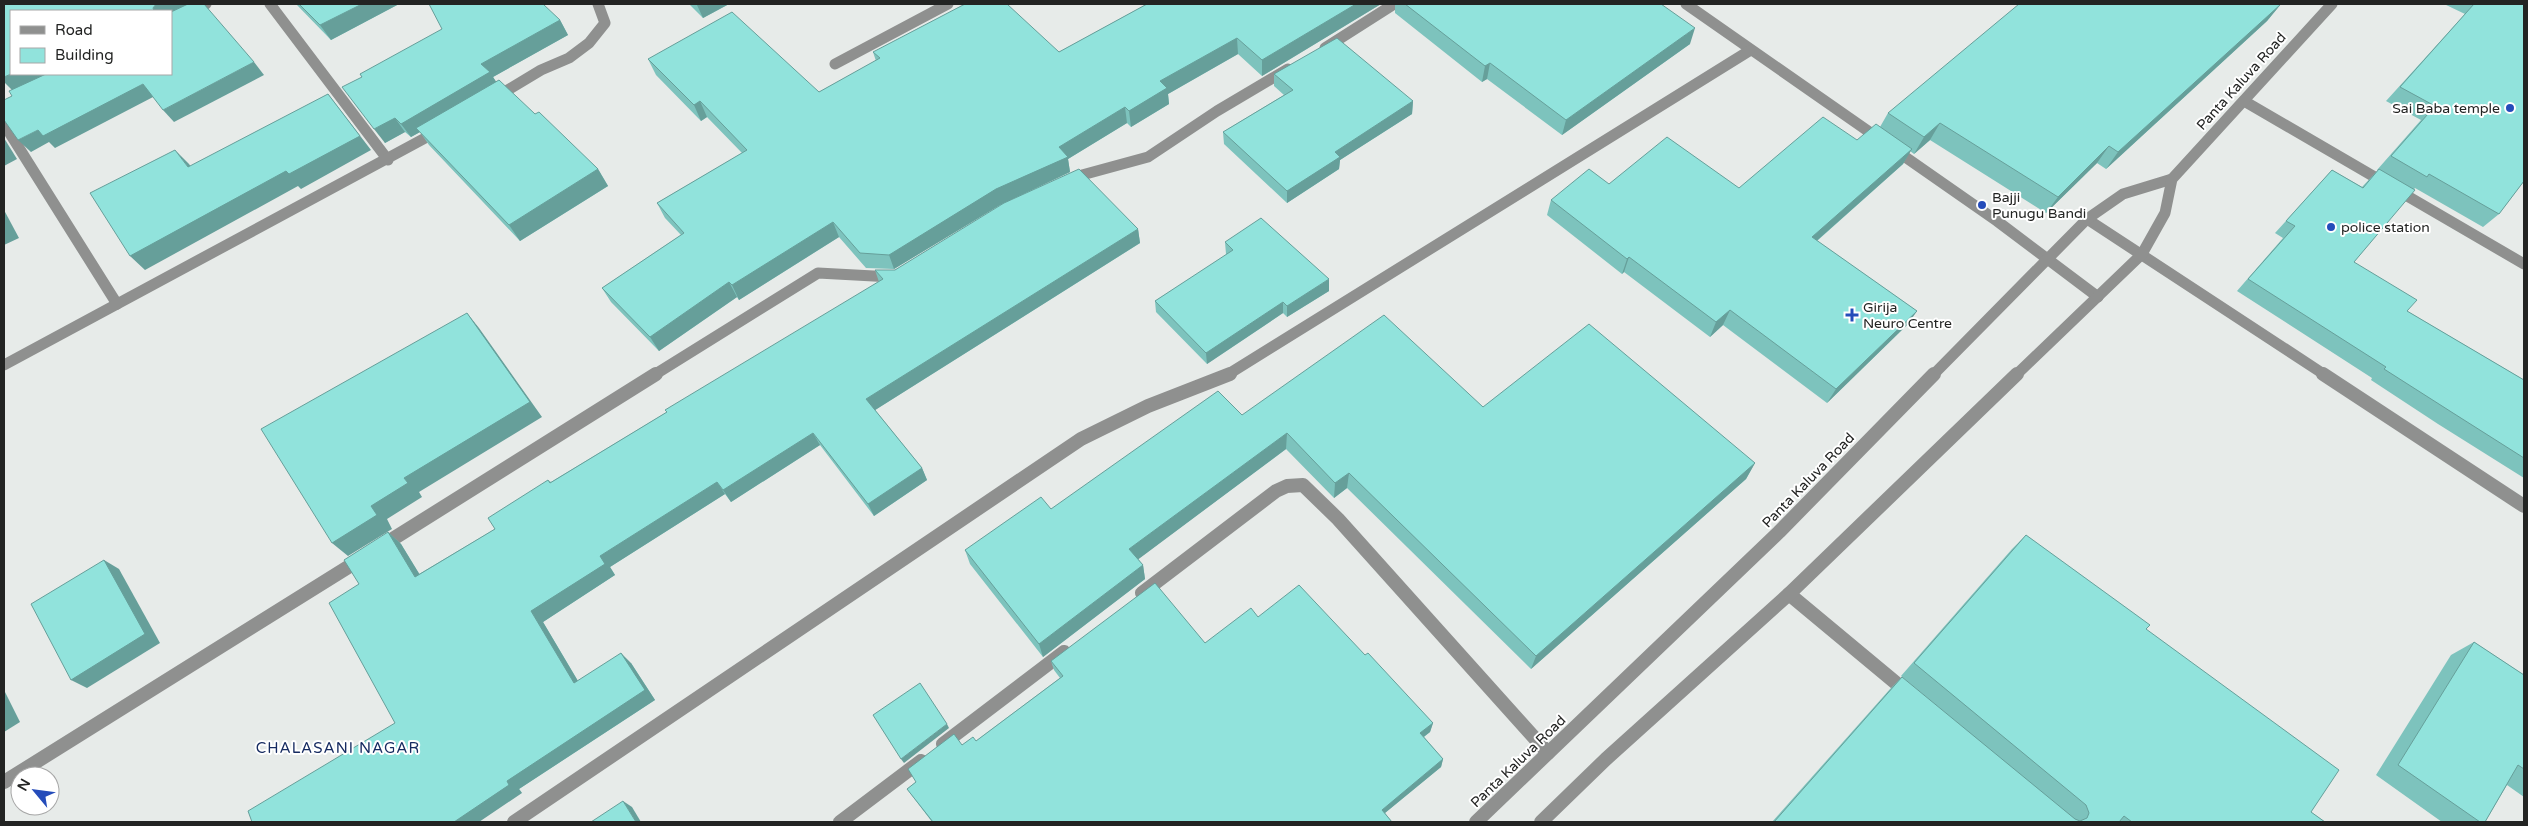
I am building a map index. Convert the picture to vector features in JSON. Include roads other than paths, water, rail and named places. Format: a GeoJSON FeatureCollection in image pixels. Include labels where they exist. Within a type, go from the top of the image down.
{"type":"FeatureCollection","features":[{"type":"Feature","properties":{"kind":"street"},"geometry":{"type":"LineString","coordinates":[[172,21],[206,4]]}},
{"type":"Feature","properties":{"kind":"street"},"geometry":{"type":"LineString","coordinates":[[270,4],[388,160]]}},
{"type":"Feature","properties":{"kind":"street"},"geometry":{"type":"LineString","coordinates":[[482,105],[541,70],[569,58],[590,43],[605,23],[598,4]]}},
{"type":"Feature","properties":{"kind":"street"},"geometry":{"type":"LineString","coordinates":[[835,64],[948,4]]}},
{"type":"Feature","properties":{"kind":"street"},"geometry":{"type":"LineString","coordinates":[[1317,52],[1394,4]]}},
{"type":"Feature","properties":{"kind":"street"},"geometry":{"type":"LineString","coordinates":[[1686,4],[1749,51],[2047,257],[2098,297]]}},
{"type":"Feature","properties":{"kind":"street","name":"Panta Kaluva Road"},"geometry":{"type":"LineString","coordinates":[[1476,822],[1779,532],[2047,257],[2087,219],[2123,194],[2172,179],[2332,4]]}},
{"type":"Feature","properties":{"kind":"street"},"geometry":{"type":"LineString","coordinates":[[514,822],[1081,439],[1148,406],[1231,374],[1749,51]]}},
{"type":"Feature","properties":{"kind":"street"},"geometry":{"type":"LineString","coordinates":[[1056,187],[1082,175],[1148,157],[1217,111],[1300,62]]}},
{"type":"Feature","properties":{"kind":"street"},"geometry":{"type":"LineString","coordinates":[[2244,101],[2524,264]]}},
{"type":"Feature","properties":{"kind":"street"},"geometry":{"type":"LineString","coordinates":[[4,124],[117,304]]}},
{"type":"Feature","properties":{"kind":"street"},"geometry":{"type":"LineString","coordinates":[[4,365],[388,160],[448,125]]}},
{"type":"Feature","properties":{"kind":"street"},"geometry":{"type":"LineString","coordinates":[[1541,822],[1606,760],[1789,594],[2142,254],[2165,214],[2172,179]]}},
{"type":"Feature","properties":{"kind":"street"},"geometry":{"type":"LineString","coordinates":[[2087,219],[2524,506]]}},
{"type":"Feature","properties":{"kind":"street"},"geometry":{"type":"LineString","coordinates":[[4,782],[818,273],[896,277],[904,272]]}},
{"type":"Feature","properties":{"kind":"street"},"geometry":{"type":"LineString","coordinates":[[1133,599],[1276,491],[1287,486],[1303,485],[1345,526],[1548,753]]}},
{"type":"Feature","properties":{"kind":"street"},"geometry":{"type":"LineString","coordinates":[[1789,594],[1919,702]]}},
{"type":"Feature","properties":{"kind":"street"},"geometry":{"type":"LineString","coordinates":[[840,822],[1078,642]]}},
{"type":"Feature","properties":{"kind":"place","name":"Sai Baba temple"},"geometry":{"type":"Point","coordinates":[2510,108]}},
{"type":"Feature","properties":{"kind":"place","name":"Bajji Punugu Bandi"},"geometry":{"type":"Point","coordinates":[1982,205]}},
{"type":"Feature","properties":{"kind":"place","name":"police station"},"geometry":{"type":"Point","coordinates":[2331,227]}},
{"type":"Feature","properties":{"kind":"place","name":"Girija Neuro Centre"},"geometry":{"type":"Point","coordinates":[1852,315]}},
{"type":"Feature","properties":{"kind":"district","name":"CHALASANI NAGAR"},"geometry":{"type":"Point","coordinates":[338,748]}}]}
